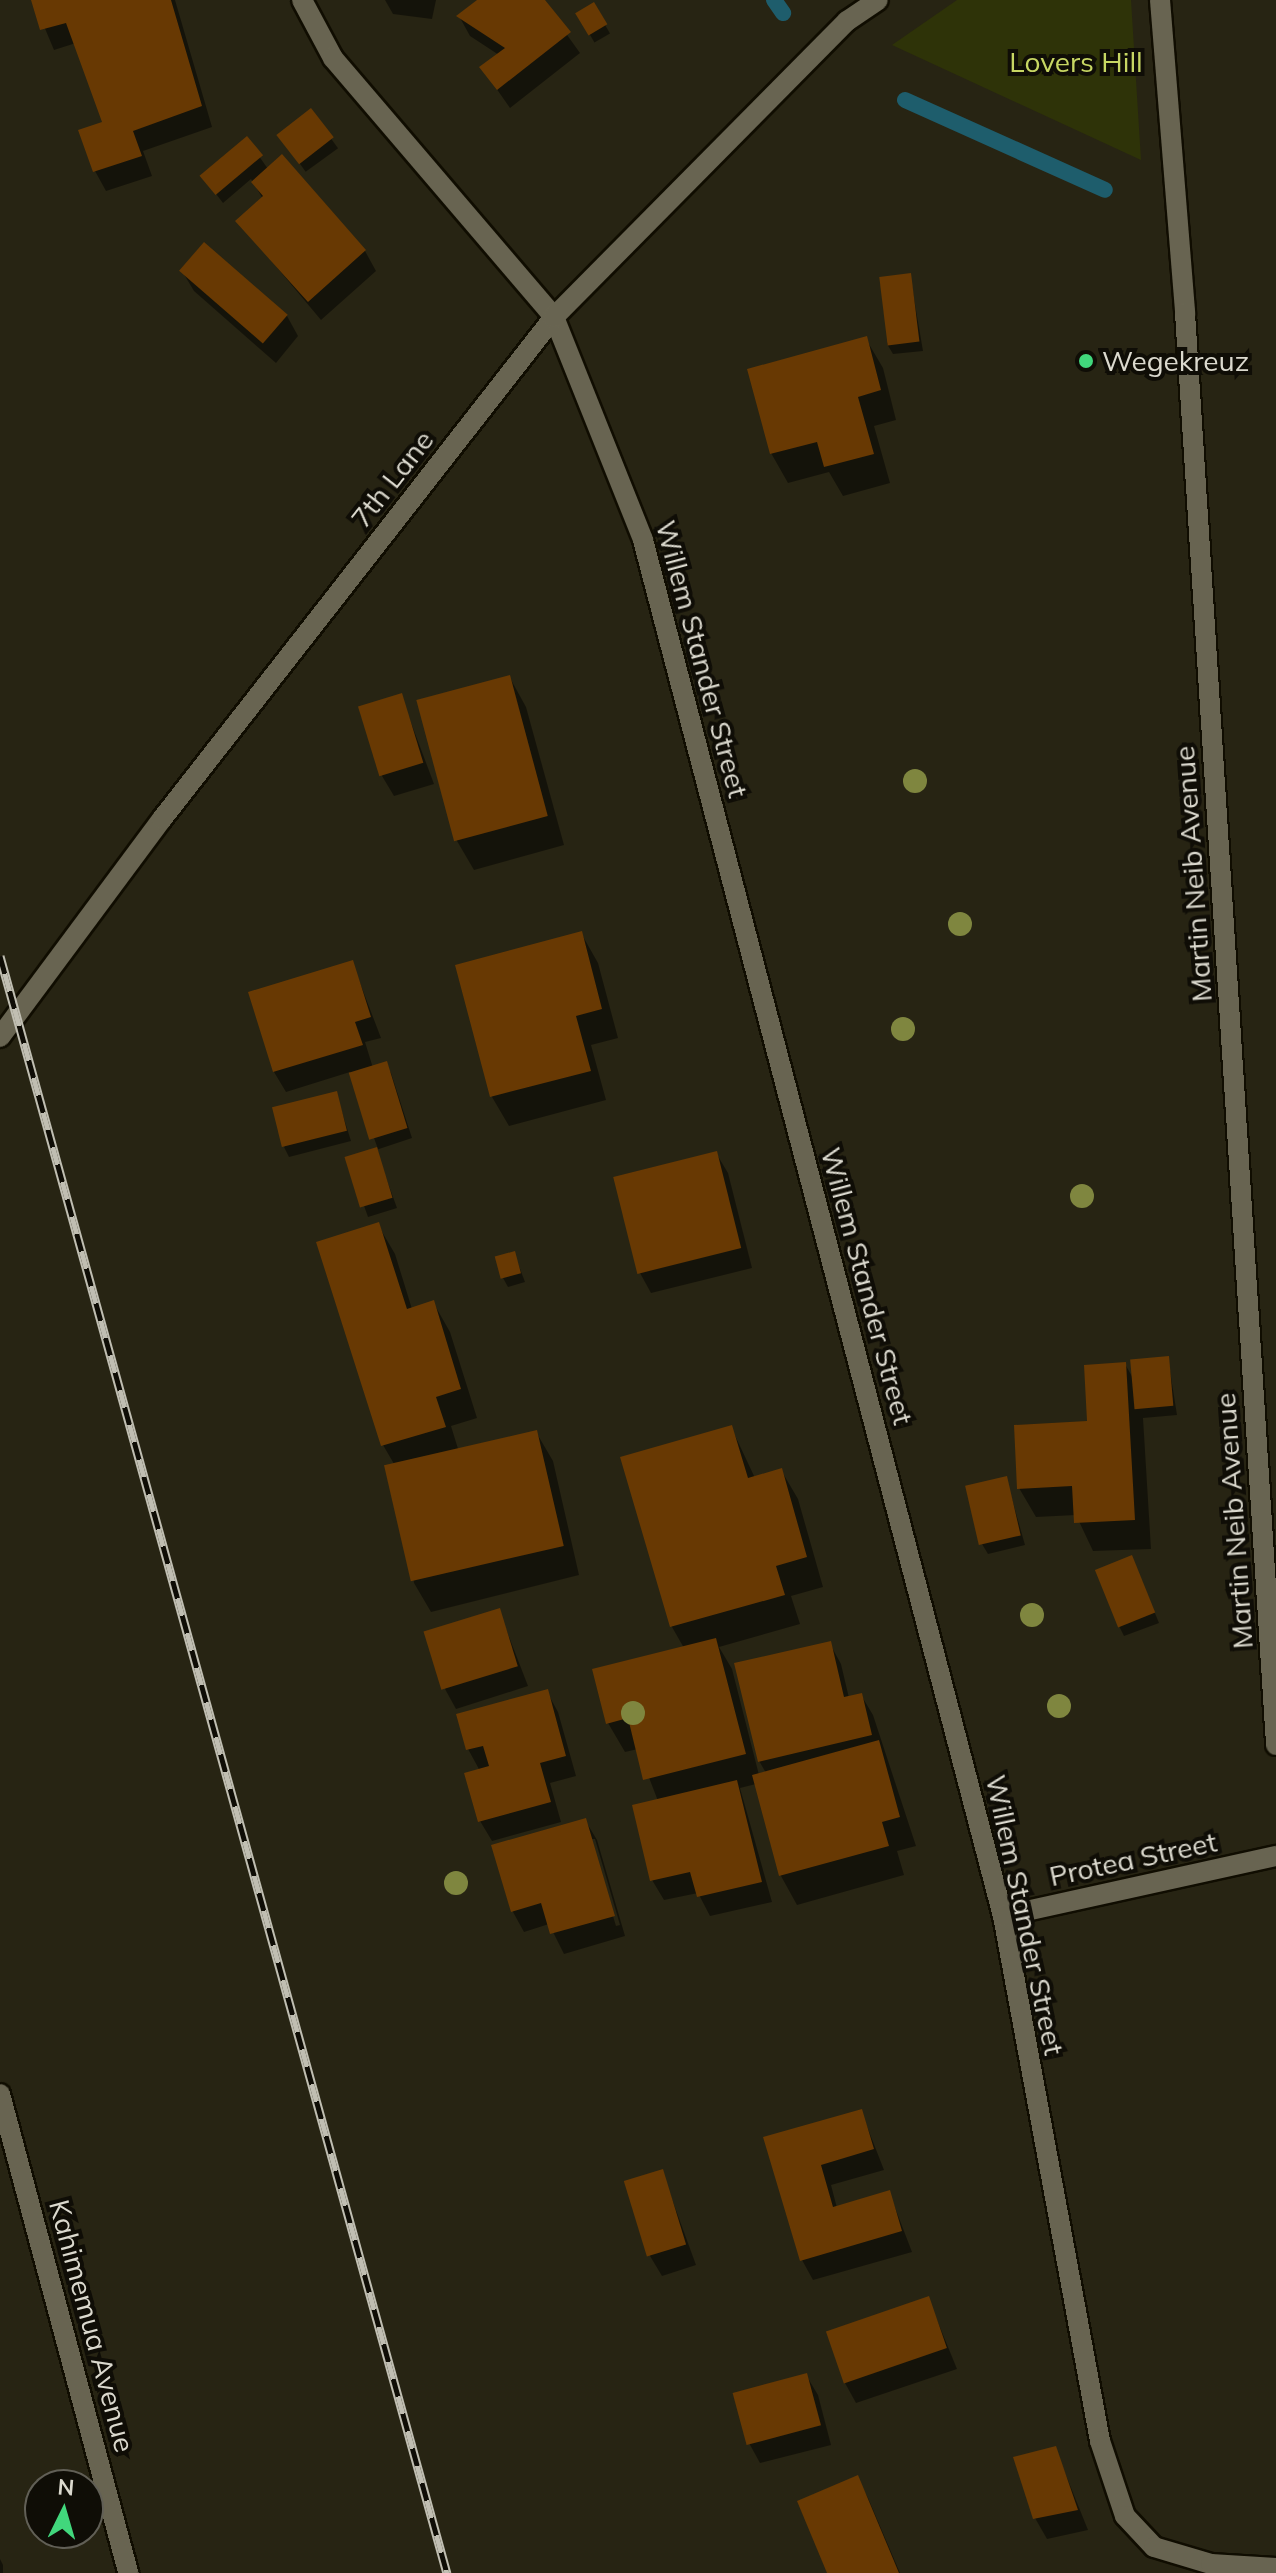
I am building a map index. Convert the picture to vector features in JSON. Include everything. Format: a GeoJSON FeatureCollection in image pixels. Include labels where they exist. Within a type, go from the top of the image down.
{"type":"FeatureCollection","features":[{"type":"Feature","properties":{"kind":"street","name":"Willem Stander Street"},"geometry":{"type":"LineString","coordinates":[[302,0],[333,58],[554,317],[643,540],[1003,1916],[1100,2441],[1125,2516],[1154,2547],[1211,2564],[1276,2568]]}},
{"type":"Feature","properties":{"kind":"street","name":"7th Lane"},"geometry":{"type":"LineString","coordinates":[[0,1037],[162,819],[554,317],[847,21],[878,0]]}},
{"type":"Feature","properties":{"kind":"street","name":"Martin Neib Avenue"},"geometry":{"type":"LineString","coordinates":[[1160,0],[1184,298],[1276,1745]]}},
{"type":"Feature","properties":{"kind":"street","name":"Protea Street"},"geometry":{"type":"LineString","coordinates":[[1003,1916],[1276,1856]]}},
{"type":"Feature","properties":{"kind":"street","name":"Kahimemua Avenue"},"geometry":{"type":"LineString","coordinates":[[0,2094],[128,2573]]}},
{"type":"Feature","properties":{"kind":"green space","name":"Lovers Hill"},"geometry":{"type":"Polygon","coordinates":[[[957,0],[1131,0],[1141,160],[892,45],[957,0]]]}},
{"type":"Feature","properties":{"kind":"building"},"geometry":{"type":"Polygon","coordinates":[[[31,0],[171,0],[202,106],[133,131],[142,156],[93,172],[78,130],[102,122],[66,23],[40,30],[31,0]]]}},
{"type":"Feature","properties":{"kind":"building"},"geometry":{"type":"Polygon","coordinates":[[[477,0],[545,0],[571,32],[497,90],[479,67],[505,48],[456,16],[477,0]]]}},
{"type":"Feature","properties":{"kind":"building"},"geometry":{"type":"Polygon","coordinates":[[[594,2],[607,24],[589,36],[575,13],[594,2]]]}},
{"type":"Feature","properties":{"kind":"building"},"geometry":{"type":"Polygon","coordinates":[[[311,108],[334,137],[299,164],[276,135],[311,108]]]}},
{"type":"Feature","properties":{"kind":"building"},"geometry":{"type":"Polygon","coordinates":[[[247,136],[263,155],[216,195],[200,176],[247,136]]]}},
{"type":"Feature","properties":{"kind":"building"},"geometry":{"type":"Polygon","coordinates":[[[282,154],[366,250],[308,302],[235,221],[263,196],[251,182],[282,154]]]}},
{"type":"Feature","properties":{"kind":"building"},"geometry":{"type":"Polygon","coordinates":[[[204,242],[288,315],[263,344],[179,271],[204,242]]]}},
{"type":"Feature","properties":{"kind":"building"},"geometry":{"type":"Polygon","coordinates":[[[911,273],[919,341],[888,345],[879,277],[911,273]]]}},
{"type":"Feature","properties":{"kind":"building"},"geometry":{"type":"Polygon","coordinates":[[[867,336],[881,390],[858,397],[874,454],[824,467],[817,442],[770,454],[747,369],[867,336]]]}},
{"type":"Feature","properties":{"kind":"building"},"geometry":{"type":"Polygon","coordinates":[[[510,675],[548,816],[454,841],[416,700],[510,675]]]}},
{"type":"Feature","properties":{"kind":"building"},"geometry":{"type":"Polygon","coordinates":[[[402,693],[423,763],[379,776],[358,706],[402,693]]]}},
{"type":"Feature","properties":{"kind":"building"},"geometry":{"type":"Polygon","coordinates":[[[582,931],[602,1009],[576,1016],[591,1071],[490,1097],[455,965],[582,931]]]}},
{"type":"Feature","properties":{"kind":"building"},"geometry":{"type":"Polygon","coordinates":[[[353,960],[371,1017],[355,1022],[363,1045],[273,1072],[248,992],[353,960]]]}},
{"type":"Feature","properties":{"kind":"building"},"geometry":{"type":"Polygon","coordinates":[[[387,1061],[407,1128],[369,1140],[349,1073],[387,1061]]]}},
{"type":"Feature","properties":{"kind":"building"},"geometry":{"type":"Polygon","coordinates":[[[337,1091],[347,1131],[282,1147],[272,1107],[337,1091]]]}},
{"type":"Feature","properties":{"kind":"building"},"geometry":{"type":"Polygon","coordinates":[[[377,1147],[392,1198],[360,1208],[344,1157],[377,1147]]]}},
{"type":"Feature","properties":{"kind":"building"},"geometry":{"type":"Polygon","coordinates":[[[717,1151],[741,1248],[637,1274],[613,1177],[717,1151]]]}},
{"type":"Feature","properties":{"kind":"building"},"geometry":{"type":"Polygon","coordinates":[[[379,1222],[407,1309],[434,1300],[461,1389],[436,1397],[446,1427],[381,1446],[316,1242],[379,1222]]]}},
{"type":"Feature","properties":{"kind":"building"},"geometry":{"type":"Polygon","coordinates":[[[515,1251],[521,1273],[501,1279],[495,1256],[515,1251]]]}},
{"type":"Feature","properties":{"kind":"building"},"geometry":{"type":"Polygon","coordinates":[[[1169,1356],[1173,1406],[1135,1409],[1130,1359],[1169,1356]]]}},
{"type":"Feature","properties":{"kind":"building"},"geometry":{"type":"Polygon","coordinates":[[[1126,1362],[1135,1520],[1074,1523],[1072,1486],[1017,1489],[1014,1425],[1087,1421],[1084,1365],[1126,1362]]]}},
{"type":"Feature","properties":{"kind":"building"},"geometry":{"type":"Polygon","coordinates":[[[732,1425],[748,1478],[782,1468],[807,1557],[776,1566],[785,1595],[670,1627],[620,1457],[732,1425]]]}},
{"type":"Feature","properties":{"kind":"building"},"geometry":{"type":"Polygon","coordinates":[[[537,1430],[564,1546],[411,1581],[384,1465],[537,1430]]]}},
{"type":"Feature","properties":{"kind":"building"},"geometry":{"type":"Polygon","coordinates":[[[1007,1476],[1021,1535],[979,1545],[965,1486],[1007,1476]]]}},
{"type":"Feature","properties":{"kind":"building"},"geometry":{"type":"Polygon","coordinates":[[[1132,1555],[1155,1612],[1118,1627],[1095,1570],[1132,1555]]]}},
{"type":"Feature","properties":{"kind":"building"},"geometry":{"type":"Polygon","coordinates":[[[500,1608],[518,1666],[441,1690],[423,1631],[500,1608]]]}},
{"type":"Feature","properties":{"kind":"building"},"geometry":{"type":"Polygon","coordinates":[[[716,1638],[746,1754],[643,1780],[628,1718],[606,1724],[592,1669],[716,1638]]]}},
{"type":"Feature","properties":{"kind":"building"},"geometry":{"type":"Polygon","coordinates":[[[831,1641],[844,1697],[862,1693],[872,1735],[758,1762],[734,1663],[831,1641]]]}},
{"type":"Feature","properties":{"kind":"building"},"geometry":{"type":"Polygon","coordinates":[[[548,1689],[566,1756],[540,1763],[551,1802],[478,1822],[464,1773],[489,1766],[483,1746],[466,1750],[456,1714],[548,1689]]]}},
{"type":"Feature","properties":{"kind":"building"},"geometry":{"type":"Polygon","coordinates":[[[879,1740],[900,1817],[882,1822],[889,1846],[779,1876],[752,1775],[879,1740]]]}},
{"type":"Feature","properties":{"kind":"building"},"geometry":{"type":"Polygon","coordinates":[[[737,1780],[762,1882],[697,1897],[690,1872],[650,1881],[632,1805],[737,1780]]]}},
{"type":"Feature","properties":{"kind":"building"},"geometry":{"type":"Polygon","coordinates":[[[586,1818],[615,1916],[550,1934],[541,1903],[511,1912],[491,1845],[586,1818]]]}},
{"type":"Feature","properties":{"kind":"building"},"geometry":{"type":"Polygon","coordinates":[[[862,2109],[874,2149],[821,2165],[833,2207],[890,2190],[902,2231],[800,2261],[763,2137],[862,2109]]]}},
{"type":"Feature","properties":{"kind":"building"},"geometry":{"type":"Polygon","coordinates":[[[663,2169],[686,2245],[647,2257],[624,2181],[663,2169]]]}},
{"type":"Feature","properties":{"kind":"building"},"geometry":{"type":"Polygon","coordinates":[[[929,2296],[947,2348],[844,2383],[826,2331],[929,2296]]]}},
{"type":"Feature","properties":{"kind":"building"},"geometry":{"type":"Polygon","coordinates":[[[807,2373],[821,2425],[747,2445],[733,2393],[807,2373]]]}},
{"type":"Feature","properties":{"kind":"building"},"geometry":{"type":"Polygon","coordinates":[[[1056,2446],[1078,2510],[1033,2519],[1013,2457],[1056,2446]]]}},
{"type":"Feature","properties":{"kind":"building"},"geometry":{"type":"Polygon","coordinates":[[[858,2475],[899,2573],[827,2573],[797,2501],[858,2475]]]}},
{"type":"Feature","properties":{"kind":"waterway"},"geometry":{"type":"LineString","coordinates":[[774,0],[783,13]]}},
{"type":"Feature","properties":{"kind":"waterway"},"geometry":{"type":"LineString","coordinates":[[905,100],[1105,190]]}},
{"type":"Feature","properties":{"kind":"railway"},"geometry":{"type":"LineString","coordinates":[[0,956],[447,2573]]}},
{"type":"Feature","properties":{"kind":"place","name":"Wegekreuz"},"geometry":{"type":"Point","coordinates":[1086,361]}}]}
